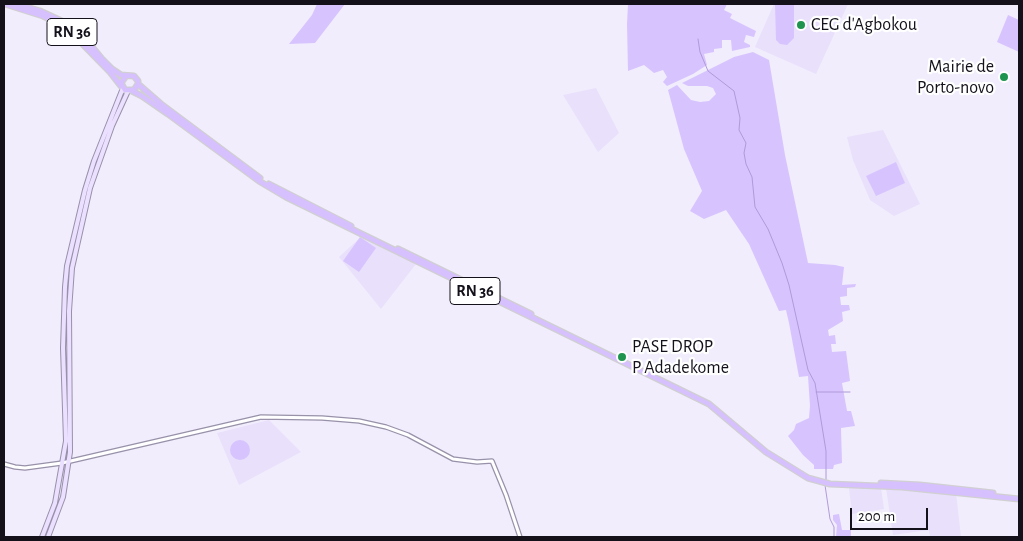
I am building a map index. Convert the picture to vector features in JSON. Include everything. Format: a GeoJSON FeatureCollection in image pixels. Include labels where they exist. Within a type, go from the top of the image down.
{"type":"FeatureCollection","features":[{"type":"Feature","properties":{"kind":"main road","name":"RN 36"},"geometry":{"type":"LineString","coordinates":[[4,4],[43,16],[66,27],[122,87],[162,110],[243,170],[278,193],[419,264],[709,404],[766,452],[808,478],[830,483],[920,485],[1019,498]]}},
{"type":"Feature","properties":{"kind":"main road","name":"RN 36"},"geometry":{"type":"LineString","coordinates":[[17,4],[40,10],[68,24],[88,42],[112,69],[126,76],[134,76],[138,84],[170,111],[269,184],[360,232],[497,297],[711,403],[767,450],[805,475],[822,481]]}},
{"type":"Feature","properties":{"kind":"main road"},"geometry":{"type":"LineString","coordinates":[[42,537],[55,503],[66,441],[63,344],[67,266],[84,190],[122,87],[122,80],[126,76]]}},
{"type":"Feature","properties":{"kind":"main road"},"geometry":{"type":"LineString","coordinates":[[48,537],[63,497],[70,452],[69,311],[72,268],[90,188],[112,126],[130,91],[136,89],[138,84]]}},
{"type":"Feature","properties":{"kind":"street"},"geometry":{"type":"LineString","coordinates":[[4,464],[26,468],[68,461],[261,417],[359,421],[402,433],[453,459],[477,462],[492,461],[520,537]]}},
{"type":"Feature","properties":{"kind":"shaded area"},"geometry":{"type":"Polygon","coordinates":[[[317,4],[345,4],[315,43],[289,44],[312,15],[317,4]]]}},
{"type":"Feature","properties":{"kind":"shaded area"},"geometry":{"type":"Polygon","coordinates":[[[628,4],[727,4],[724,10],[732,14],[730,18],[756,31],[754,37],[746,35],[744,42],[750,45],[750,47],[732,51],[731,40],[722,40],[722,48],[714,49],[714,52],[704,54],[707,65],[667,86],[663,82],[667,77],[663,70],[654,73],[644,65],[628,71],[628,4]]]}},
{"type":"Feature","properties":{"kind":"shaded area","name":"CEG d'Agbokou"},"geometry":{"type":"Polygon","coordinates":[[[774,4],[848,4],[816,74],[755,47],[774,4]]]}},
{"type":"Feature","properties":{"kind":"shaded area"},"geometry":{"type":"Polygon","coordinates":[[[775,4],[794,4],[794,38],[787,45],[780,44],[776,40],[775,4]]]}},
{"type":"Feature","properties":{"kind":"shaded area"},"geometry":{"type":"Polygon","coordinates":[[[1008,15],[1019,20],[1019,52],[997,42],[1008,15]]]}},
{"type":"Feature","properties":{"kind":"shaded area"},"geometry":{"type":"Polygon","coordinates":[[[753,52],[769,60],[785,155],[808,263],[844,267],[842,285],[856,284],[855,287],[847,288],[847,296],[840,297],[841,305],[849,305],[850,310],[842,312],[843,321],[828,330],[829,336],[835,335],[836,344],[831,344],[832,352],[846,351],[850,381],[842,383],[847,411],[851,411],[855,426],[841,428],[842,463],[834,465],[833,469],[814,469],[814,465],[803,455],[788,436],[794,430],[796,424],[809,418],[810,406],[808,376],[799,377],[786,310],[779,311],[749,244],[726,210],[704,219],[690,211],[702,191],[684,149],[668,90],[677,85],[691,100],[709,101],[716,94],[713,88],[707,86],[688,86],[682,83],[734,57],[753,52]]]}},
{"type":"Feature","properties":{"kind":"shaded area"},"geometry":{"type":"Polygon","coordinates":[[[596,88],[619,133],[598,152],[563,95],[596,88]]]}},
{"type":"Feature","properties":{"kind":"shaded area"},"geometry":{"type":"Polygon","coordinates":[[[883,130],[920,204],[894,216],[870,200],[853,160],[847,137],[883,130]]]}},
{"type":"Feature","properties":{"kind":"shaded area"},"geometry":{"type":"Polygon","coordinates":[[[896,162],[905,183],[876,196],[866,176],[896,162]]]}},
{"type":"Feature","properties":{"kind":"shaded area"},"geometry":{"type":"Polygon","coordinates":[[[362,236],[416,264],[381,309],[339,257],[362,236]]]}},
{"type":"Feature","properties":{"kind":"shaded area"},"geometry":{"type":"Polygon","coordinates":[[[360,237],[376,248],[359,272],[343,261],[360,237]]]}},
{"type":"Feature","properties":{"kind":"shaded area"},"geometry":{"type":"Polygon","coordinates":[[[269,420],[301,452],[239,485],[217,433],[269,420]]]}},
{"type":"Feature","properties":{"kind":"shaded area"},"geometry":{"type":"Polygon","coordinates":[[[240,440],[247,443],[250,450],[247,457],[240,460],[233,457],[230,450],[233,443],[240,440]]]}},
{"type":"Feature","properties":{"kind":"shaded area"},"geometry":{"type":"Polygon","coordinates":[[[849,488],[881,488],[884,509],[852,514],[849,488]]]}},
{"type":"Feature","properties":{"kind":"shaded area"},"geometry":{"type":"Polygon","coordinates":[[[886,488],[956,493],[961,537],[930,537],[929,530],[893,535],[886,488]]]}},
{"type":"Feature","properties":{"kind":"shaded area"},"geometry":{"type":"Polygon","coordinates":[[[839,514],[842,530],[851,530],[851,537],[836,537],[837,525],[833,520],[833,515],[839,514]]]}},
{"type":"Feature","properties":{"kind":"waterway"},"geometry":{"type":"LineString","coordinates":[[698,39],[700,52],[708,71],[734,91],[740,118],[739,130],[746,143],[744,153],[746,164],[752,177],[755,207],[768,229],[782,263],[789,285],[808,370],[815,383],[826,451],[826,481]]}},
{"type":"Feature","properties":{"kind":"waterway"},"geometry":{"type":"LineString","coordinates":[[816,392],[850,392]]}},
{"type":"Feature","properties":{"kind":"waterway"},"geometry":{"type":"LineString","coordinates":[[825,485],[830,519],[834,527],[834,537]]}},
{"type":"Feature","properties":{"kind":"place","name":"CEG d'Agbokou"},"geometry":{"type":"Point","coordinates":[801,25]}},
{"type":"Feature","properties":{"kind":"place","name":"Mairie de Porto-novo"},"geometry":{"type":"Point","coordinates":[1004,77]}},
{"type":"Feature","properties":{"kind":"place","name":"PASE DROP P Adadekome"},"geometry":{"type":"Point","coordinates":[622,357]}}]}
